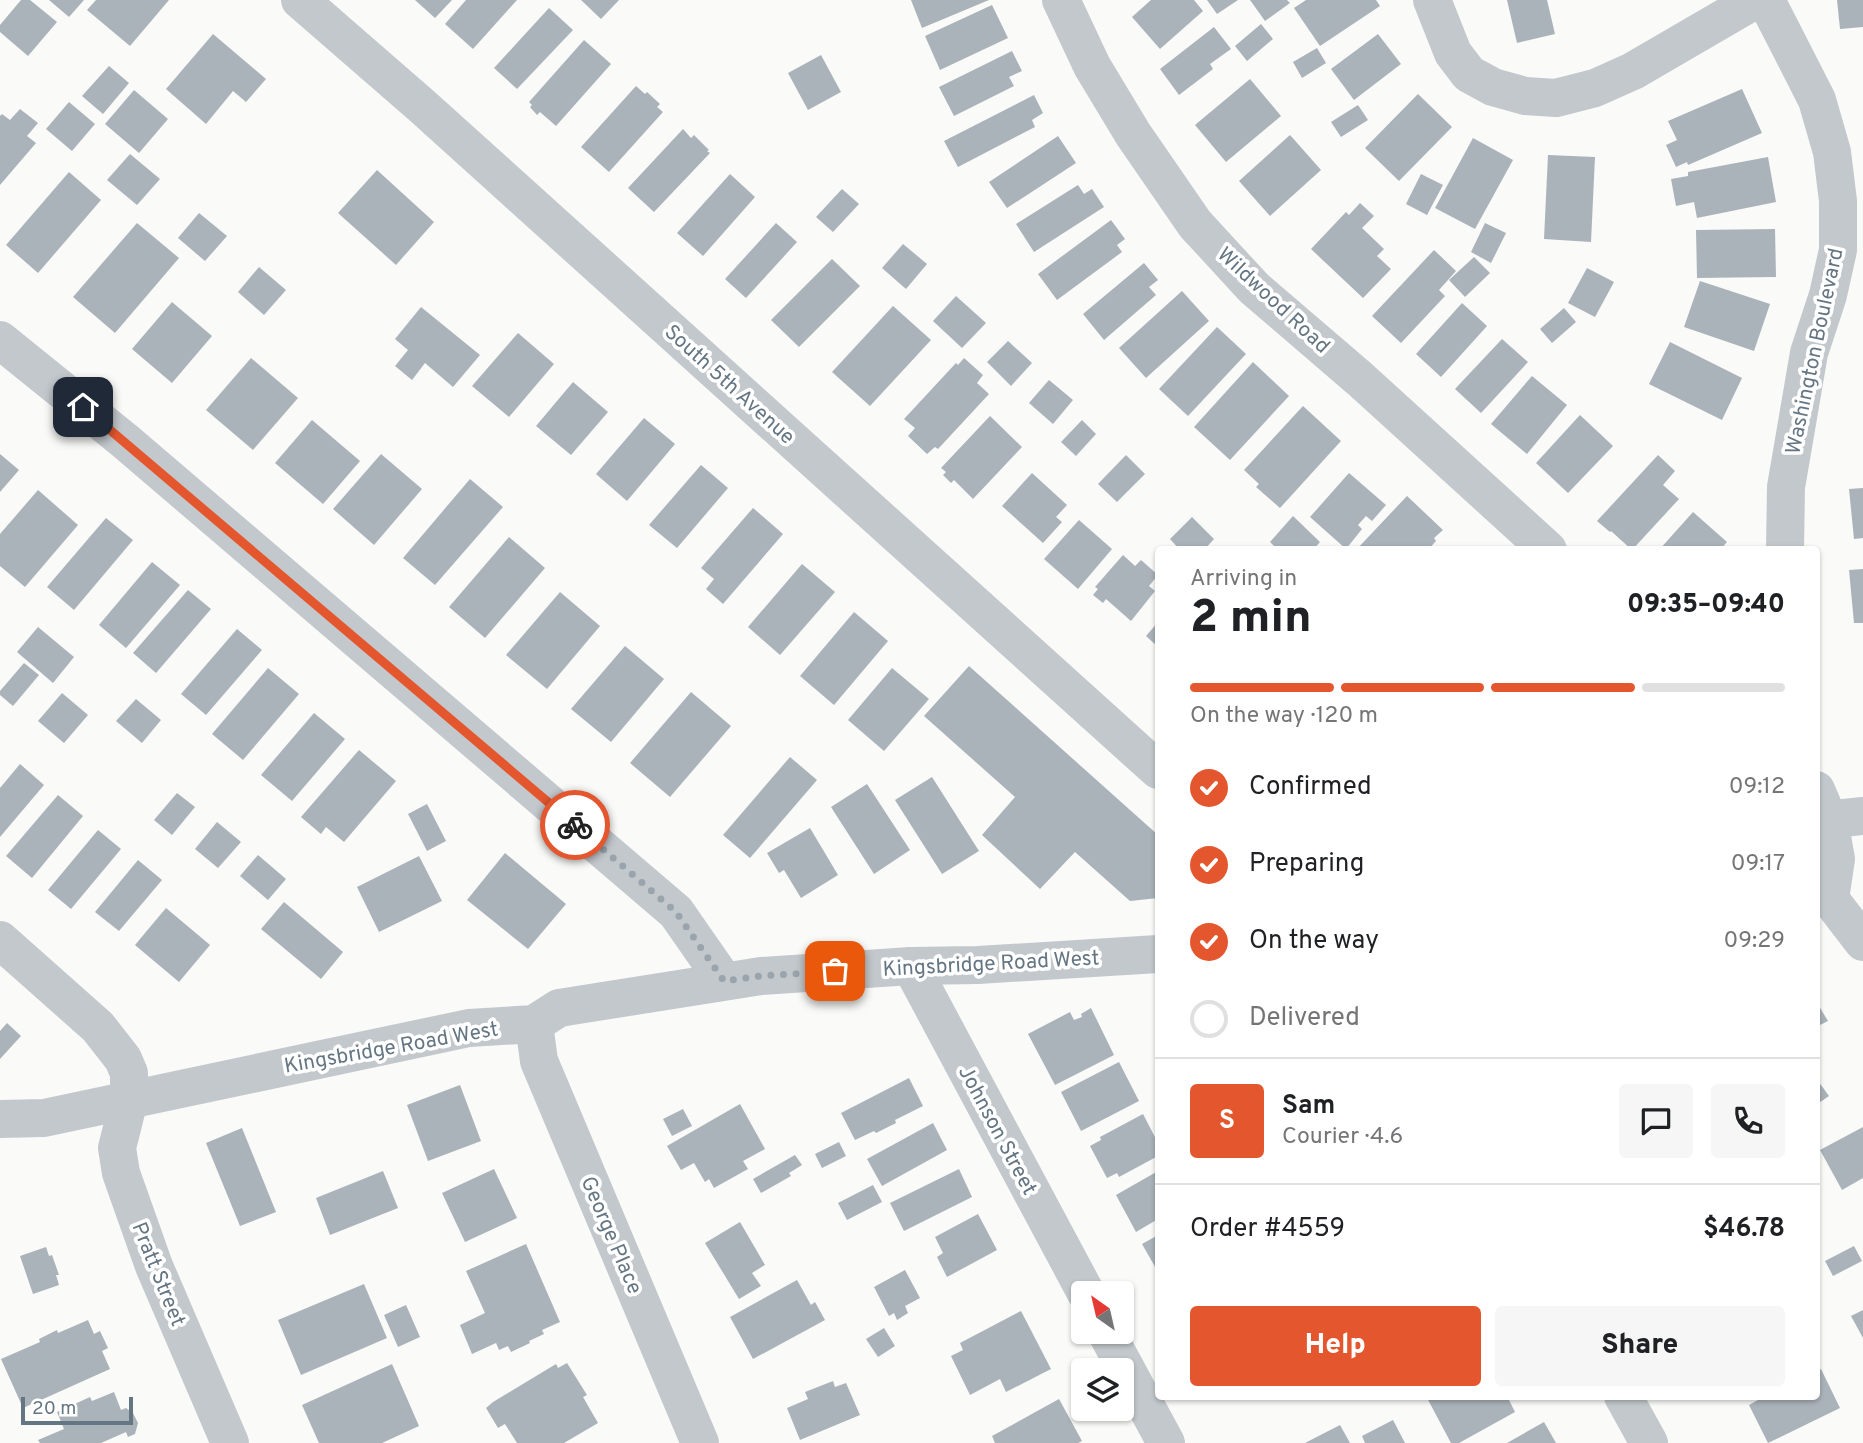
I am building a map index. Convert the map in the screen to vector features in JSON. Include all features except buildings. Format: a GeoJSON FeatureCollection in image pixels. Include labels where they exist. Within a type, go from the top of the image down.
{"type":"FeatureCollection","features":[{"type":"Feature","properties":{"kind":"street","name":"South 5th Avenue"},"geometry":{"type":"LineString","coordinates":[[300,0],[422,106],[1155,767]]}},
{"type":"Feature","properties":{"kind":"street","name":"Wildwood Road"},"geometry":{"type":"LineString","coordinates":[[1061,0],[1092,66],[1133,134],[1195,224],[1254,288],[1360,379],[1544,546]]}},
{"type":"Feature","properties":{"kind":"street"},"geometry":{"type":"LineString","coordinates":[[1432,0],[1453,52],[1469,74],[1493,87],[1525,96],[1556,98],[1595,88],[1633,71],[1755,0]]}},
{"type":"Feature","properties":{"kind":"street","name":"Washington Boulevard"},"geometry":{"type":"LineString","coordinates":[[1766,0],[1817,100],[1832,152],[1838,201],[1838,250],[1828,295],[1809,353],[1786,488],[1785,546]]}},
{"type":"Feature","properties":{"kind":"street"},"geometry":{"type":"LineString","coordinates":[[0,340],[135,450],[676,912],[724,981]]}},
{"type":"Feature","properties":{"kind":"street"},"geometry":{"type":"LineString","coordinates":[[1831,812],[1837,898],[1863,942]]}},
{"type":"Feature","properties":{"kind":"street","name":"Pratt Street"},"geometry":{"type":"LineString","coordinates":[[0,940],[97,1027],[124,1059],[130,1073],[129,1100],[117,1148],[121,1173],[154,1266],[230,1443]]}},
{"type":"Feature","properties":{"kind":"street","name":"Kingsbridge Road West"},"geometry":{"type":"LineString","coordinates":[[0,1119],[44,1118],[469,1028],[534,1024],[559,1008],[724,981],[911,966],[978,965],[1155,954]]}},
{"type":"Feature","properties":{"kind":"street","name":"Johnson Street"},"geometry":{"type":"LineString","coordinates":[[911,966],[1080,1281]]}},
{"type":"Feature","properties":{"kind":"street","name":"George Place"},"geometry":{"type":"LineString","coordinates":[[534,1024],[539,1061],[700,1443]]}},
{"type":"Feature","properties":{"kind":"street"},"geometry":{"type":"LineString","coordinates":[[1112,1344],[1166,1443]]}},
{"type":"Feature","properties":{"kind":"street"},"geometry":{"type":"LineString","coordinates":[[1625,1400],[1649,1443]]}},
{"type":"Feature","properties":{"kind":"way so far"},"geometry":{"type":"LineString","coordinates":[[575,825],[676,912],[724,981],[835,971]]}},
{"type":"Feature","properties":{"kind":"route"},"geometry":{"type":"LineString","coordinates":[[83,407],[575,825]]}}]}
